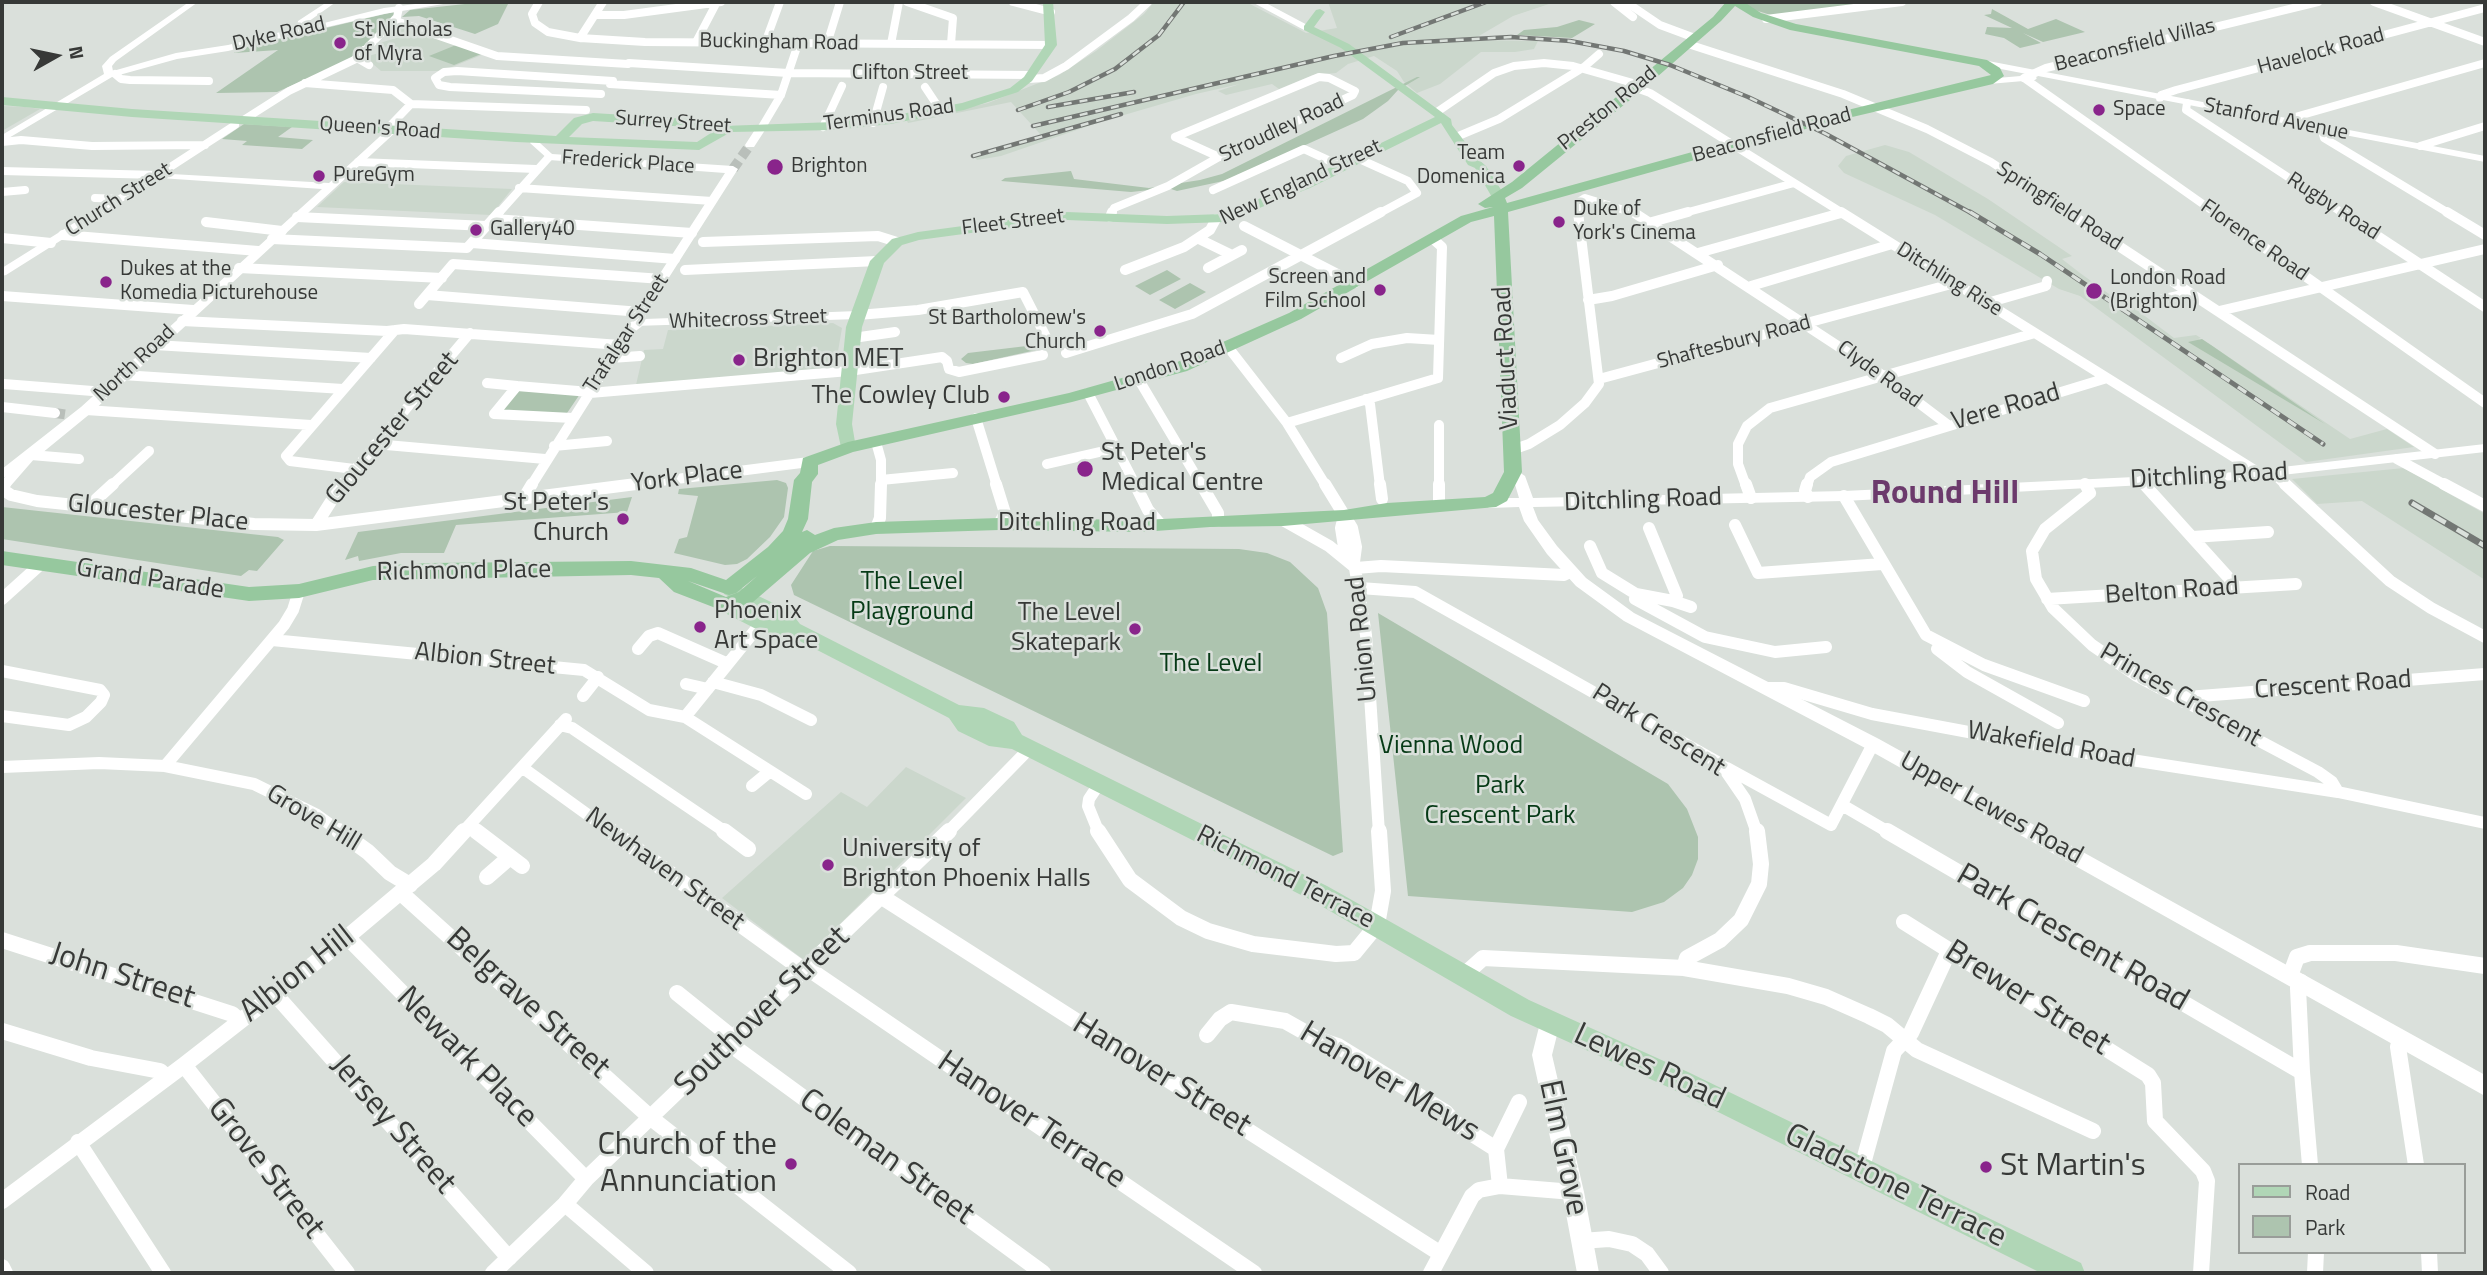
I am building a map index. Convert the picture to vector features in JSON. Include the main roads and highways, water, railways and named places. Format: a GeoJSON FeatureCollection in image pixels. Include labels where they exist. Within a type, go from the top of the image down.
{"type":"FeatureCollection","features":[{"type":"Feature","properties":{"kind":"highway","name":"Stanford Avenue"},"geometry":{"type":"LineString","coordinates":[[1734,2],[1761,17],[1983,63],[1998,75],[1989,81]]}},
{"type":"Feature","properties":{"kind":"highway"},"geometry":{"type":"LineString","coordinates":[[1717,19],[1734,2]]}},
{"type":"Feature","properties":{"kind":"highway"},"geometry":{"type":"LineString","coordinates":[[1717,19],[1761,17]]}},
{"type":"Feature","properties":{"kind":"highway"},"geometry":{"type":"LineString","coordinates":[[1736,18],[1780,27],[1792,23]]}},
{"type":"Feature","properties":{"kind":"highway","name":"Preston Road"},"geometry":{"type":"LineString","coordinates":[[1499,202],[1717,19]]}},
{"type":"Feature","properties":{"kind":"highway","name":"Beaconsfield Road"},"geometry":{"type":"LineString","coordinates":[[1499,202],[1557,194],[1828,119],[1989,81]]}},
{"type":"Feature","properties":{"kind":"highway","name":"London Road"},"geometry":{"type":"LineString","coordinates":[[848,448],[1088,393],[1181,367],[1296,316],[1499,202]]}},
{"type":"Feature","properties":{"kind":"highway","name":"Viaduct Road"},"geometry":{"type":"LineString","coordinates":[[1489,503],[1500,498],[1513,472],[1499,202]]}},
{"type":"Feature","properties":{"kind":"highway","name":"York Place"},"geometry":{"type":"LineString","coordinates":[[809,468],[848,448]]}},
{"type":"Feature","properties":{"kind":"highway"},"geometry":{"type":"LineString","coordinates":[[803,548],[813,518],[816,480],[809,468]]}},
{"type":"Feature","properties":{"kind":"highway"},"geometry":{"type":"LineString","coordinates":[[731,598],[791,534],[799,514],[803,480],[809,468]]}},
{"type":"Feature","properties":{"kind":"highway","name":"Ditchling Road"},"geometry":{"type":"LineString","coordinates":[[731,598],[803,548],[834,534],[876,528],[999,524],[1142,526],[1283,520],[1343,516],[1387,509],[1489,503]]}},
{"type":"Feature","properties":{"kind":"highway","name":"Grand Parade"},"geometry":{"type":"LineString","coordinates":[[2,558],[206,590],[249,594],[299,591]]}},
{"type":"Feature","properties":{"kind":"highway","name":"Richmond Place"},"geometry":{"type":"LineString","coordinates":[[299,591],[353,577],[388,572],[631,568],[666,573],[681,587],[731,598]]}},
{"type":"Feature","properties":{"kind":"main road","name":"Dyke Road"},"geometry":{"type":"LineString","coordinates":[[301,30],[399,8],[450,2]]}},
{"type":"Feature","properties":{"kind":"main road"},"geometry":{"type":"LineString","coordinates":[[1257,2],[1345,46],[1442,117],[1460,136],[1499,202]]}},
{"type":"Feature","properties":{"kind":"main road","name":"Terminus Road"},"geometry":{"type":"LineString","coordinates":[[762,127],[822,127],[873,122],[942,111],[1014,90],[1030,77],[1051,45],[1050,7]]}},
{"type":"Feature","properties":{"kind":"main road"},"geometry":{"type":"LineString","coordinates":[[1308,28],[1318,7],[1345,46]]}},
{"type":"Feature","properties":{"kind":"main road","name":"Queen's Road"},"geometry":{"type":"LineString","coordinates":[[2,101],[240,122],[538,139],[702,145],[723,130]]}},
{"type":"Feature","properties":{"kind":"main road","name":"Surrey Street"},"geometry":{"type":"LineString","coordinates":[[561,138],[585,114],[717,125],[723,130],[762,127]]}},
{"type":"Feature","properties":{"kind":"main road","name":"New England Street"},"geometry":{"type":"LineString","coordinates":[[1216,219],[1273,198],[1442,117]]}},
{"type":"Feature","properties":{"kind":"main road","name":"Fleet Street"},"geometry":{"type":"LineString","coordinates":[[848,448],[844,424],[858,315],[877,261],[898,243],[918,236],[1048,218],[1216,219]]}},
{"type":"Feature","properties":{"kind":"main road","name":"Richmond Terrace"},"geometry":{"type":"LineString","coordinates":[[731,598],[761,623],[771,628],[793,629],[956,713],[965,725],[996,740],[1023,745],[1315,891],[1550,1023]]}},
{"type":"Feature","properties":{"kind":"main road","name":"Richmond Terrace"},"geometry":{"type":"LineString","coordinates":[[731,598],[783,616],[793,629]]}},
{"type":"Feature","properties":{"kind":"main road","name":"Lewes Road"},"geometry":{"type":"LineString","coordinates":[[1550,1023],[1747,1114]]}},
{"type":"Feature","properties":{"kind":"main road","name":"Gladstone Terrace"},"geometry":{"type":"LineString","coordinates":[[1747,1114],[2071,1273]]}},
{"type":"Feature","properties":{"kind":"tunnel"},"geometry":{"type":"LineString","coordinates":[[733,169],[750,145]]}},
{"type":"Feature","properties":{"kind":"tunnel"},"geometry":{"type":"LineString","coordinates":[[55,413],[69,415]]}},
{"type":"Feature","properties":{"kind":"railway"},"geometry":{"type":"LineString","coordinates":[[1018,110],[1069,92],[1115,69],[1159,35],[1184,2]]}},
{"type":"Feature","properties":{"kind":"railway"},"geometry":{"type":"LineString","coordinates":[[1391,37],[1486,2]]}},
{"type":"Feature","properties":{"kind":"railway"},"geometry":{"type":"LineString","coordinates":[[1033,126],[1334,56],[1403,43],[1511,37],[1570,41],[1624,51],[1670,65],[1748,97],[1826,134],[1973,214]]}},
{"type":"Feature","properties":{"kind":"railway"},"geometry":{"type":"LineString","coordinates":[[1048,107],[1134,92]]}},
{"type":"Feature","properties":{"kind":"railway"},"geometry":{"type":"LineString","coordinates":[[973,156],[1121,114]]}},
{"type":"Feature","properties":{"kind":"railway"},"geometry":{"type":"LineString","coordinates":[[1970,212],[2040,254],[2323,444]]}},
{"type":"Feature","properties":{"kind":"railway"},"geometry":{"type":"LineString","coordinates":[[2412,503],[2485,546]]}},
{"type":"Feature","properties":{"kind":"place","name":"St Nicholas of Myra"},"geometry":{"type":"Point","coordinates":[340,43]}},
{"type":"Feature","properties":{"kind":"place","name":"Space"},"geometry":{"type":"Point","coordinates":[2099,110]}},
{"type":"Feature","properties":{"kind":"place","name":"Team Domenica"},"geometry":{"type":"Point","coordinates":[1519,166]}},
{"type":"Feature","properties":{"kind":"place","name":"Brighton"},"geometry":{"type":"Point","coordinates":[775,167]}},
{"type":"Feature","properties":{"kind":"place","name":"PureGym"},"geometry":{"type":"Point","coordinates":[319,176]}},
{"type":"Feature","properties":{"kind":"place","name":"Duke of York's Cinema"},"geometry":{"type":"Point","coordinates":[1559,222]}},
{"type":"Feature","properties":{"kind":"place","name":"Gallery40"},"geometry":{"type":"Point","coordinates":[476,230]}},
{"type":"Feature","properties":{"kind":"place","name":"Dukes at the Komedia Picturehouse"},"geometry":{"type":"Point","coordinates":[106,282]}},
{"type":"Feature","properties":{"kind":"place","name":"Screen and Film School"},"geometry":{"type":"Point","coordinates":[1380,290]}},
{"type":"Feature","properties":{"kind":"place","name":"London Road (Brighton)"},"geometry":{"type":"Point","coordinates":[2094,291]}},
{"type":"Feature","properties":{"kind":"place","name":"St Bartholomew's Church"},"geometry":{"type":"Point","coordinates":[1100,331]}},
{"type":"Feature","properties":{"kind":"place","name":"Brighton MET"},"geometry":{"type":"Point","coordinates":[739,360]}},
{"type":"Feature","properties":{"kind":"place","name":"The Cowley Club"},"geometry":{"type":"Point","coordinates":[1004,397]}},
{"type":"Feature","properties":{"kind":"place","name":"St Peter's Medical Centre"},"geometry":{"type":"Point","coordinates":[1085,469]}},
{"type":"Feature","properties":{"kind":"place","name":"St Peter's Church"},"geometry":{"type":"Point","coordinates":[623,519]}},
{"type":"Feature","properties":{"kind":"place","name":"Phoenix Art Space"},"geometry":{"type":"Point","coordinates":[700,627]}},
{"type":"Feature","properties":{"kind":"place","name":"The Level Skatepark"},"geometry":{"type":"Point","coordinates":[1135,629]}},
{"type":"Feature","properties":{"kind":"place","name":"University of Brighton Phoenix Halls"},"geometry":{"type":"Point","coordinates":[828,865]}},
{"type":"Feature","properties":{"kind":"place","name":"Church of the Annunciation"},"geometry":{"type":"Point","coordinates":[791,1164]}},
{"type":"Feature","properties":{"kind":"place","name":"St Martin's"},"geometry":{"type":"Point","coordinates":[1986,1167]}},
{"type":"Feature","properties":{"kind":"district","name":"Round Hill"},"geometry":{"type":"Point","coordinates":[1945,495]}},
{"type":"Feature","properties":{"kind":"park label","name":"The Level Playground"},"geometry":{"type":"Point","coordinates":[912,598]}},
{"type":"Feature","properties":{"kind":"park label","name":"The Level"},"geometry":{"type":"Point","coordinates":[1211,665]}},
{"type":"Feature","properties":{"kind":"park label","name":"Vienna Wood"},"geometry":{"type":"Point","coordinates":[1451,747]}},
{"type":"Feature","properties":{"kind":"park label","name":"Park Crescent Park"},"geometry":{"type":"Point","coordinates":[1500,802]}}]}
